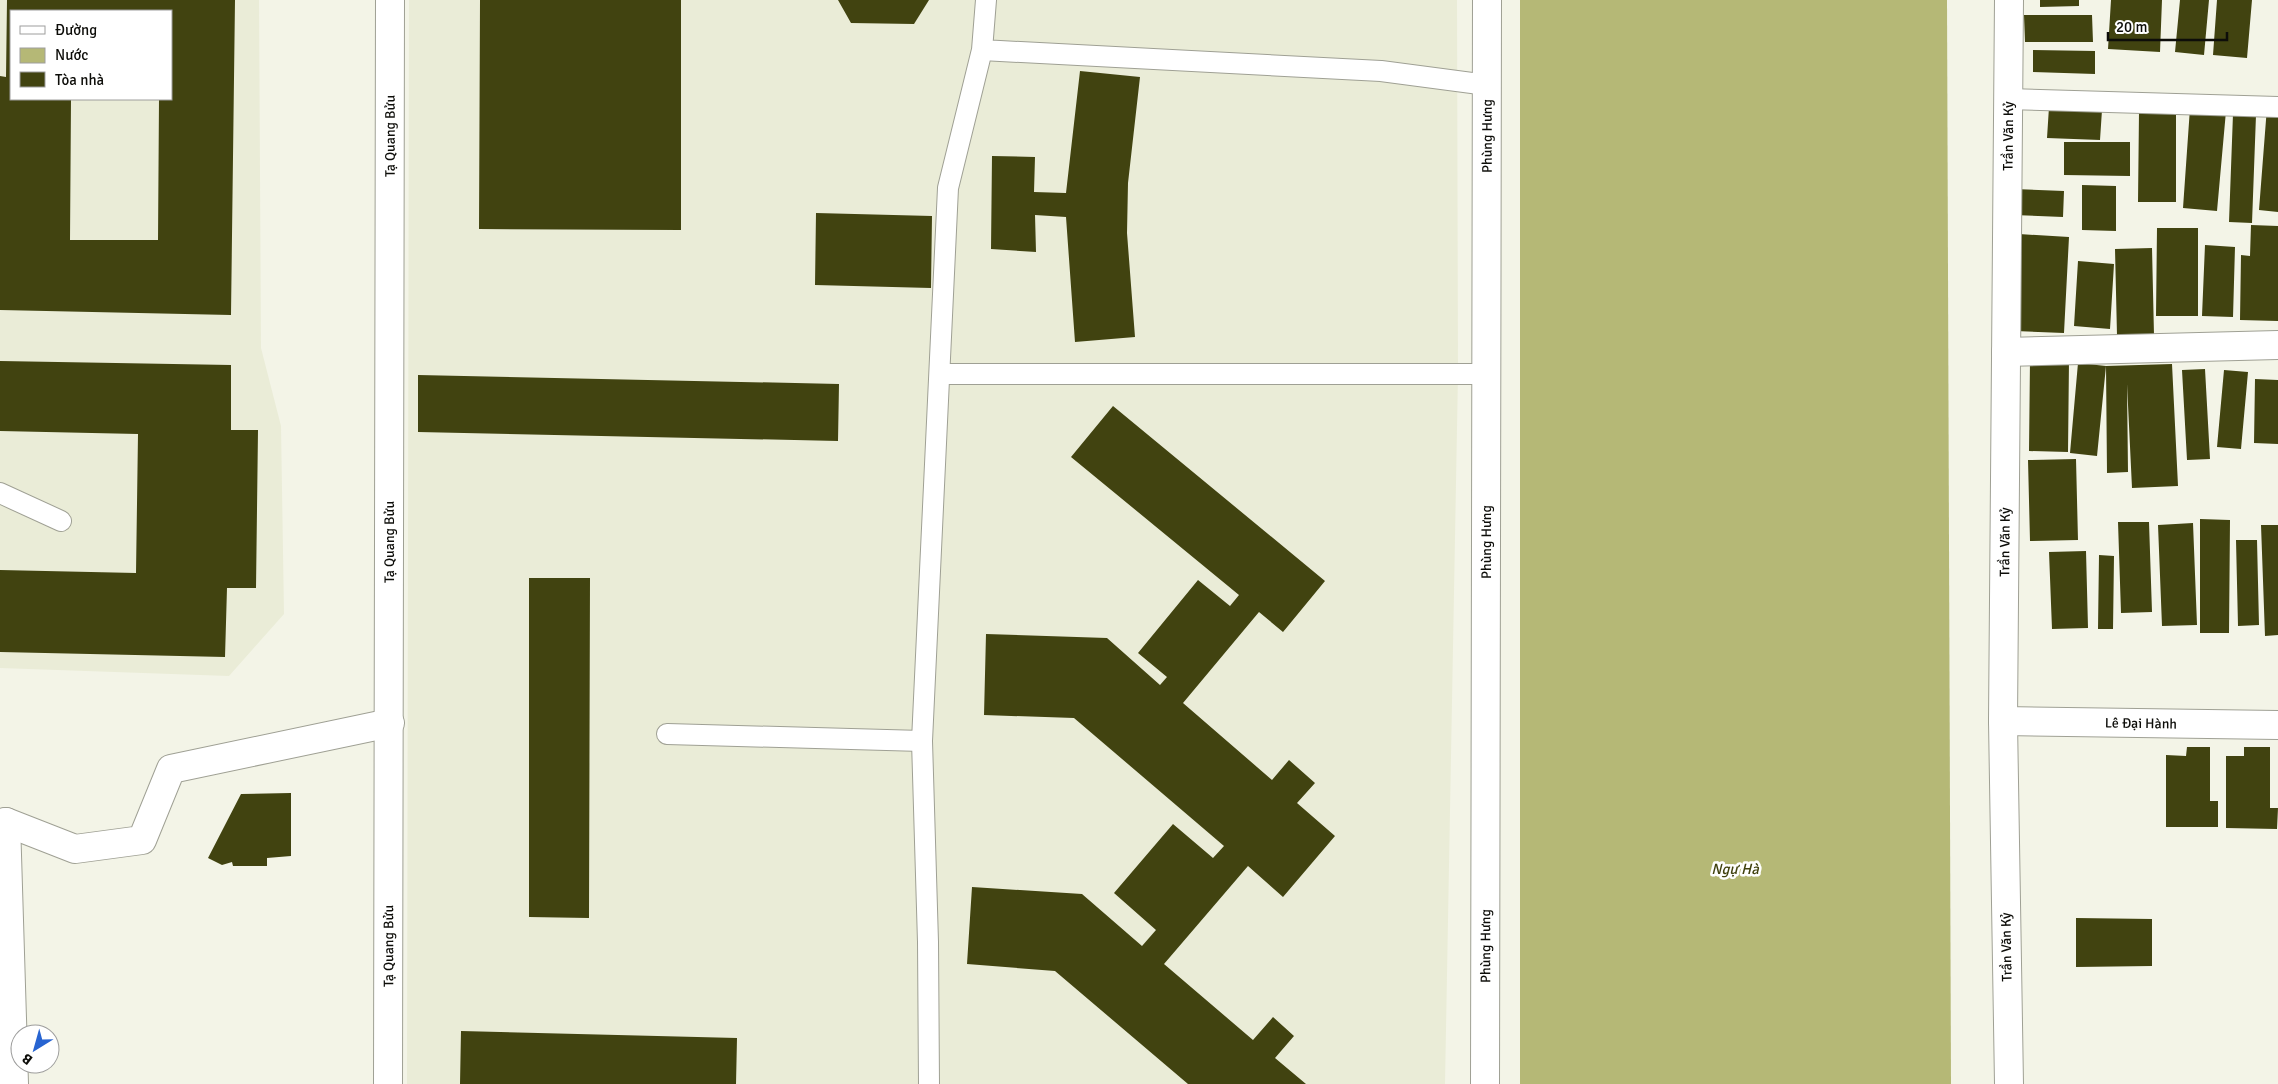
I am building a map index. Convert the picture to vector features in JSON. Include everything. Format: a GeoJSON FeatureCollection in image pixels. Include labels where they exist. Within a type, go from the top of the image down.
{"type":"FeatureCollection","features":[{"type":"Feature","properties":{"kind":"street","name":"Tạ Quang Bửu"},"geometry":{"type":"LineString","coordinates":[[388,1084],[390,0]]}},
{"type":"Feature","properties":{"kind":"street","name":"Phùng Hưng"},"geometry":{"type":"LineString","coordinates":[[1485,1084],[1488,374],[1487,0]]}},
{"type":"Feature","properties":{"kind":"street","name":"Trần Văn Kỷ"},"geometry":{"type":"LineString","coordinates":[[2008,1084],[2003,721],[2009,0]]}},
{"type":"Feature","properties":{"kind":"street"},"geometry":{"type":"LineString","coordinates":[[2006,352],[2278,345]]}},
{"type":"Feature","properties":{"kind":"street","name":"Lê Đại Hành"},"geometry":{"type":"LineString","coordinates":[[2003,721],[2278,726]]}},
{"type":"Feature","properties":{"kind":"street"},"geometry":{"type":"LineString","coordinates":[[14,1084],[3,823],[75,849],[142,840],[171,769],[390,723]]}},
{"type":"Feature","properties":{"kind":"lane"},"geometry":{"type":"LineString","coordinates":[[929,1084],[928,942],[922,740],[948,188],[982,50],[986,0]]}},
{"type":"Feature","properties":{"kind":"lane"},"geometry":{"type":"LineString","coordinates":[[982,50],[1381,71],[1487,85]]}},
{"type":"Feature","properties":{"kind":"lane"},"geometry":{"type":"LineString","coordinates":[[2007,98],[2278,107]]}},
{"type":"Feature","properties":{"kind":"lane"},"geometry":{"type":"LineString","coordinates":[[940,374],[1488,374]]}},
{"type":"Feature","properties":{"kind":"lane"},"geometry":{"type":"LineString","coordinates":[[0,493],[61,521]]}},
{"type":"Feature","properties":{"kind":"lane"},"geometry":{"type":"LineString","coordinates":[[667,734],[922,740]]}},
{"type":"Feature","properties":{"kind":"shaded area"},"geometry":{"type":"Polygon","coordinates":[[[0,0],[259,0],[261,348],[281,426],[284,614],[229,676],[0,668],[0,0]]]}},
{"type":"Feature","properties":{"kind":"shaded area"},"geometry":{"type":"Polygon","coordinates":[[[409,0],[1457,0],[1458,374],[1445,1084],[407,1084],[409,0]]]}},
{"type":"Feature","properties":{"kind":"water","name":"Ngự Hà"},"geometry":{"type":"Polygon","coordinates":[[[1520,0],[1947,0],[1951,1084],[1520,1084],[1520,0]]]}},
{"type":"Feature","properties":{"kind":"building"},"geometry":{"type":"Polygon","coordinates":[[[7,0],[235,0],[231,315],[0,310],[0,76],[6,77],[7,0]],[[10,10],[10,100],[71,100],[70,240],[158,240],[159,100],[172,100],[172,10],[10,10]]]}},
{"type":"Feature","properties":{"kind":"building"},"geometry":{"type":"Polygon","coordinates":[[[480,0],[681,0],[681,230],[479,229],[480,0]]]}},
{"type":"Feature","properties":{"kind":"building"},"geometry":{"type":"Polygon","coordinates":[[[838,0],[929,0],[914,24],[851,23],[838,0]]]}},
{"type":"Feature","properties":{"kind":"building"},"geometry":{"type":"Polygon","coordinates":[[[2040,0],[2079,0],[2079,6],[2040,7],[2040,0]]]}},
{"type":"Feature","properties":{"kind":"building"},"geometry":{"type":"Polygon","coordinates":[[[2111,0],[2162,0],[2160,52],[2108,49],[2111,0]]]}},
{"type":"Feature","properties":{"kind":"building"},"geometry":{"type":"Polygon","coordinates":[[[2180,0],[2209,0],[2204,55],[2175,52],[2180,0]]]}},
{"type":"Feature","properties":{"kind":"building"},"geometry":{"type":"Polygon","coordinates":[[[2217,0],[2252,0],[2247,58],[2213,55],[2217,0]]]}},
{"type":"Feature","properties":{"kind":"building"},"geometry":{"type":"Polygon","coordinates":[[[2024,15],[2092,15],[2093,42],[2025,42],[2024,15]]]}},
{"type":"Feature","properties":{"kind":"building"},"geometry":{"type":"Polygon","coordinates":[[[2033,50],[2095,51],[2095,74],[2033,72],[2033,50]]]}},
{"type":"Feature","properties":{"kind":"building"},"geometry":{"type":"Polygon","coordinates":[[[1080,71],[1140,77],[1128,183],[1127,233],[1135,337],[1075,342],[1066,217],[1035,215],[1036,252],[991,249],[992,156],[1035,157],[1034,192],[1066,193],[1080,71]]]}},
{"type":"Feature","properties":{"kind":"building"},"geometry":{"type":"Polygon","coordinates":[[[2049,107],[2102,110],[2100,140],[2047,138],[2049,107]]]}},
{"type":"Feature","properties":{"kind":"building"},"geometry":{"type":"Polygon","coordinates":[[[2267,107],[2278,107],[2278,212],[2259,210],[2267,107]]]}},
{"type":"Feature","properties":{"kind":"building"},"geometry":{"type":"Polygon","coordinates":[[[2190,108],[2226,111],[2217,211],[2183,208],[2190,108]]]}},
{"type":"Feature","properties":{"kind":"building"},"geometry":{"type":"Polygon","coordinates":[[[2139,112],[2176,112],[2176,202],[2138,202],[2139,112]]]}},
{"type":"Feature","properties":{"kind":"building"},"geometry":{"type":"Polygon","coordinates":[[[2233,114],[2256,115],[2252,223],[2229,222],[2233,114]]]}},
{"type":"Feature","properties":{"kind":"building"},"geometry":{"type":"Polygon","coordinates":[[[2064,142],[2130,142],[2130,176],[2064,175],[2064,142]]]}},
{"type":"Feature","properties":{"kind":"building"},"geometry":{"type":"Polygon","coordinates":[[[2082,185],[2116,186],[2116,231],[2082,230],[2082,185]]]}},
{"type":"Feature","properties":{"kind":"building"},"geometry":{"type":"Polygon","coordinates":[[[2014,189],[2064,191],[2063,217],[2013,215],[2014,189]]]}},
{"type":"Feature","properties":{"kind":"building"},"geometry":{"type":"Polygon","coordinates":[[[816,213],[932,216],[931,288],[815,285],[816,213]]]}},
{"type":"Feature","properties":{"kind":"building"},"geometry":{"type":"Polygon","coordinates":[[[2251,225],[2278,226],[2278,321],[2240,320],[2241,255],[2250,256],[2251,225]]]}},
{"type":"Feature","properties":{"kind":"building"},"geometry":{"type":"Polygon","coordinates":[[[2157,228],[2198,228],[2198,316],[2156,316],[2157,228]]]}},
{"type":"Feature","properties":{"kind":"building"},"geometry":{"type":"Polygon","coordinates":[[[2019,234],[2069,237],[2064,333],[2015,331],[2019,234]]]}},
{"type":"Feature","properties":{"kind":"building"},"geometry":{"type":"Polygon","coordinates":[[[2205,245],[2235,247],[2233,317],[2202,316],[2205,245]]]}},
{"type":"Feature","properties":{"kind":"building"},"geometry":{"type":"Polygon","coordinates":[[[2152,248],[2154,335],[2117,335],[2115,249],[2152,248]]]}},
{"type":"Feature","properties":{"kind":"building"},"geometry":{"type":"Polygon","coordinates":[[[2078,261],[2114,264],[2110,329],[2074,326],[2078,261]]]}},
{"type":"Feature","properties":{"kind":"building"},"geometry":{"type":"Polygon","coordinates":[[[2030,360],[2069,360],[2068,452],[2029,451],[2030,360]]]}},
{"type":"Feature","properties":{"kind":"building"},"geometry":{"type":"Polygon","coordinates":[[[0,361],[231,365],[231,430],[258,430],[256,588],[227,588],[225,657],[0,652],[0,570],[136,573],[138,434],[0,431],[0,361]]]}},
{"type":"Feature","properties":{"kind":"building"},"geometry":{"type":"Polygon","coordinates":[[[2078,363],[2106,366],[2097,456],[2070,453],[2078,363]]]}},
{"type":"Feature","properties":{"kind":"building"},"geometry":{"type":"Polygon","coordinates":[[[2172,364],[2178,486],[2132,488],[2127,384],[2128,472],[2107,473],[2106,366],[2172,364]]]}},
{"type":"Feature","properties":{"kind":"building"},"geometry":{"type":"Polygon","coordinates":[[[2205,369],[2210,459],[2187,460],[2182,370],[2205,369]]]}},
{"type":"Feature","properties":{"kind":"building"},"geometry":{"type":"Polygon","coordinates":[[[2224,370],[2248,372],[2241,449],[2217,447],[2224,370]]]}},
{"type":"Feature","properties":{"kind":"building"},"geometry":{"type":"Polygon","coordinates":[[[418,375],[839,384],[838,441],[418,432],[418,375]]]}},
{"type":"Feature","properties":{"kind":"building"},"geometry":{"type":"Polygon","coordinates":[[[2255,379],[2278,380],[2278,444],[2254,443],[2255,379]]]}},
{"type":"Feature","properties":{"kind":"building"},"geometry":{"type":"Polygon","coordinates":[[[1113,406],[1325,581],[1283,632],[1259,612],[1183,703],[1272,780],[1289,760],[1315,783],[1297,803],[1335,836],[1283,897],[1248,866],[1164,964],[1253,1040],[1273,1017],[1294,1036],[1275,1058],[1306,1084],[1188,1084],[1055,971],[967,964],[972,887],[1082,894],[1142,946],[1156,930],[1114,893],[1173,824],[1213,858],[1224,846],[1074,718],[984,715],[986,634],[1107,638],[1160,685],[1167,677],[1138,653],[1198,580],[1230,606],[1239,595],[1071,457],[1113,406]]]}},
{"type":"Feature","properties":{"kind":"building"},"geometry":{"type":"Polygon","coordinates":[[[2076,459],[2078,540],[2030,541],[2028,460],[2076,459]]]}},
{"type":"Feature","properties":{"kind":"building"},"geometry":{"type":"Polygon","coordinates":[[[2200,519],[2230,520],[2229,633],[2200,633],[2200,519]]]}},
{"type":"Feature","properties":{"kind":"building"},"geometry":{"type":"Polygon","coordinates":[[[2118,522],[2149,522],[2152,612],[2121,613],[2118,522]]]}},
{"type":"Feature","properties":{"kind":"building"},"geometry":{"type":"Polygon","coordinates":[[[2193,523],[2197,625],[2162,626],[2158,525],[2193,523]]]}},
{"type":"Feature","properties":{"kind":"building"},"geometry":{"type":"Polygon","coordinates":[[[2261,525],[2278,525],[2278,635],[2265,636],[2261,525]]]}},
{"type":"Feature","properties":{"kind":"building"},"geometry":{"type":"Polygon","coordinates":[[[2236,540],[2257,540],[2259,625],[2238,626],[2236,540]]]}},
{"type":"Feature","properties":{"kind":"building"},"geometry":{"type":"Polygon","coordinates":[[[2086,551],[2088,628],[2052,629],[2049,552],[2086,551]]]}},
{"type":"Feature","properties":{"kind":"building"},"geometry":{"type":"Polygon","coordinates":[[[2099,555],[2114,556],[2113,629],[2098,629],[2099,555]]]}},
{"type":"Feature","properties":{"kind":"building"},"geometry":{"type":"Polygon","coordinates":[[[529,578],[590,578],[589,918],[529,917],[529,578]]]}},
{"type":"Feature","properties":{"kind":"building"},"geometry":{"type":"Polygon","coordinates":[[[2187,747],[2210,747],[2210,801],[2218,801],[2218,827],[2166,827],[2166,755],[2186,756],[2187,747]]]}},
{"type":"Feature","properties":{"kind":"building"},"geometry":{"type":"Polygon","coordinates":[[[2244,747],[2270,747],[2270,808],[2278,808],[2277,829],[2226,828],[2226,756],[2244,756],[2244,747]]]}},
{"type":"Feature","properties":{"kind":"building"},"geometry":{"type":"Polygon","coordinates":[[[291,793],[291,856],[267,858],[267,866],[233,866],[232,862],[222,865],[208,858],[241,794],[291,793]]]}},
{"type":"Feature","properties":{"kind":"building"},"geometry":{"type":"Polygon","coordinates":[[[2076,918],[2152,919],[2152,966],[2076,967],[2076,918]]]}},
{"type":"Feature","properties":{"kind":"building"},"geometry":{"type":"Polygon","coordinates":[[[461,1031],[737,1038],[736,1084],[460,1084],[461,1031]]]}}]}
